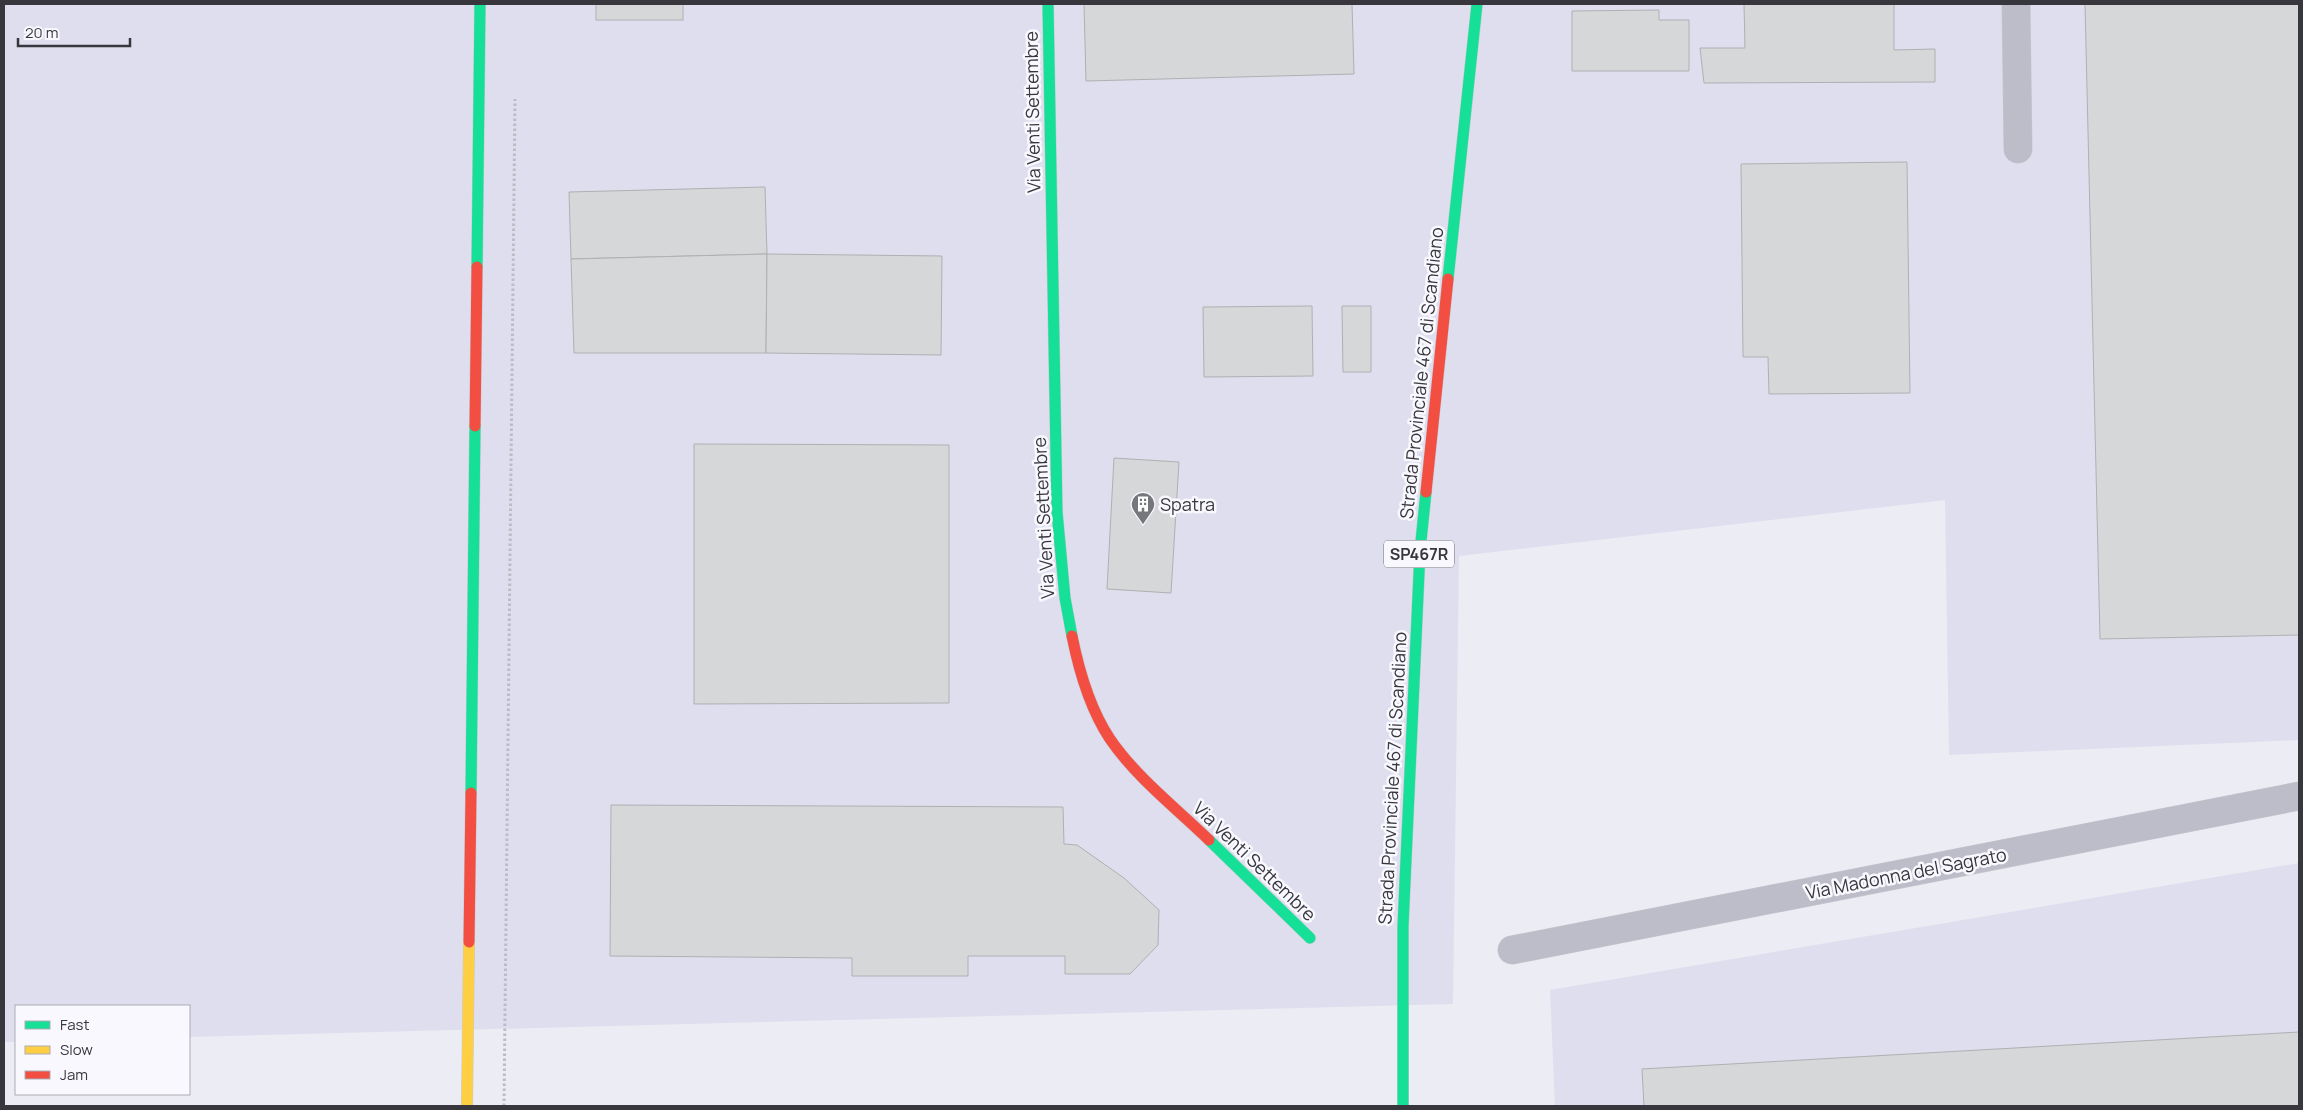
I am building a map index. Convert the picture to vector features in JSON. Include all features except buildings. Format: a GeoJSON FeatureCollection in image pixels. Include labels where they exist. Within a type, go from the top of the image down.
{"type":"FeatureCollection","features":[{"type":"Feature","properties":{"kind":"main road"},"geometry":{"type":"LineString","coordinates":[[468,1106],[480,4]]}},
{"type":"Feature","properties":{"kind":"main road","name":"Via Venti Settembre"},"geometry":{"type":"LineString","coordinates":[[1048,4],[1057,512],[1063,586],[1072,643],[1084,685],[1107,734],[1128,762],[1310,938]]}},
{"type":"Feature","properties":{"kind":"main road","name":"Strada Provinciale 467 di Scandiano"},"geometry":{"type":"LineString","coordinates":[[1403,1106],[1402,926],[1420,550],[1477,4]]}},
{"type":"Feature","properties":{"kind":"street"},"geometry":{"type":"LineString","coordinates":[[2016,4],[2018,148]]}},
{"type":"Feature","properties":{"kind":"street","name":"Via Madonna del Sagrato"},"geometry":{"type":"LineString","coordinates":[[1512,950],[2299,796]]}},
{"type":"Feature","properties":{"kind":"path"},"geometry":{"type":"LineString","coordinates":[[504,1106],[515,90]]}},
{"type":"Feature","properties":{"kind":"shaded area"},"geometry":{"type":"Polygon","coordinates":[[[4,4],[2299,4],[2299,740],[1949,755],[1945,500],[1459,556],[1453,1004],[190,1037],[190,1005],[15,1005],[15,1042],[4,1042],[4,4]]]}},
{"type":"Feature","properties":{"kind":"shaded area"},"geometry":{"type":"Polygon","coordinates":[[[2299,863],[2299,1106],[1555,1106],[1550,990],[2299,863]]]}},
{"type":"Feature","properties":{"kind":"traffic: fast"},"geometry":{"type":"LineString","coordinates":[[477,267],[480,4]]}},
{"type":"Feature","properties":{"kind":"traffic: fast"},"geometry":{"type":"LineString","coordinates":[[1048,4],[1057,512],[1065,598],[1072,636]]}},
{"type":"Feature","properties":{"kind":"traffic: fast"},"geometry":{"type":"LineString","coordinates":[[1448,279],[1477,4]]}},
{"type":"Feature","properties":{"kind":"traffic: fast"},"geometry":{"type":"LineString","coordinates":[[471,793],[475,426]]}},
{"type":"Feature","properties":{"kind":"traffic: fast"},"geometry":{"type":"LineString","coordinates":[[1403,1106],[1403,926],[1420,551],[1426,492]]}},
{"type":"Feature","properties":{"kind":"traffic: fast"},"geometry":{"type":"LineString","coordinates":[[1209,840],[1310,938]]}},
{"type":"Feature","properties":{"kind":"traffic: slow"},"geometry":{"type":"LineString","coordinates":[[467,1106],[469,942]]}},
{"type":"Feature","properties":{"kind":"traffic: jam"},"geometry":{"type":"LineString","coordinates":[[475,426],[477,267]]}},
{"type":"Feature","properties":{"kind":"traffic: jam"},"geometry":{"type":"LineString","coordinates":[[1426,492],[1448,279]]}},
{"type":"Feature","properties":{"kind":"traffic: jam"},"geometry":{"type":"LineString","coordinates":[[1072,636],[1086,689],[1110,739],[1144,779],[1209,840]]}},
{"type":"Feature","properties":{"kind":"traffic: jam"},"geometry":{"type":"LineString","coordinates":[[469,942],[471,793]]}},
{"type":"Feature","properties":{"kind":"place","name":"Spatra"},"geometry":{"type":"Point","coordinates":[1143,525]}}]}
